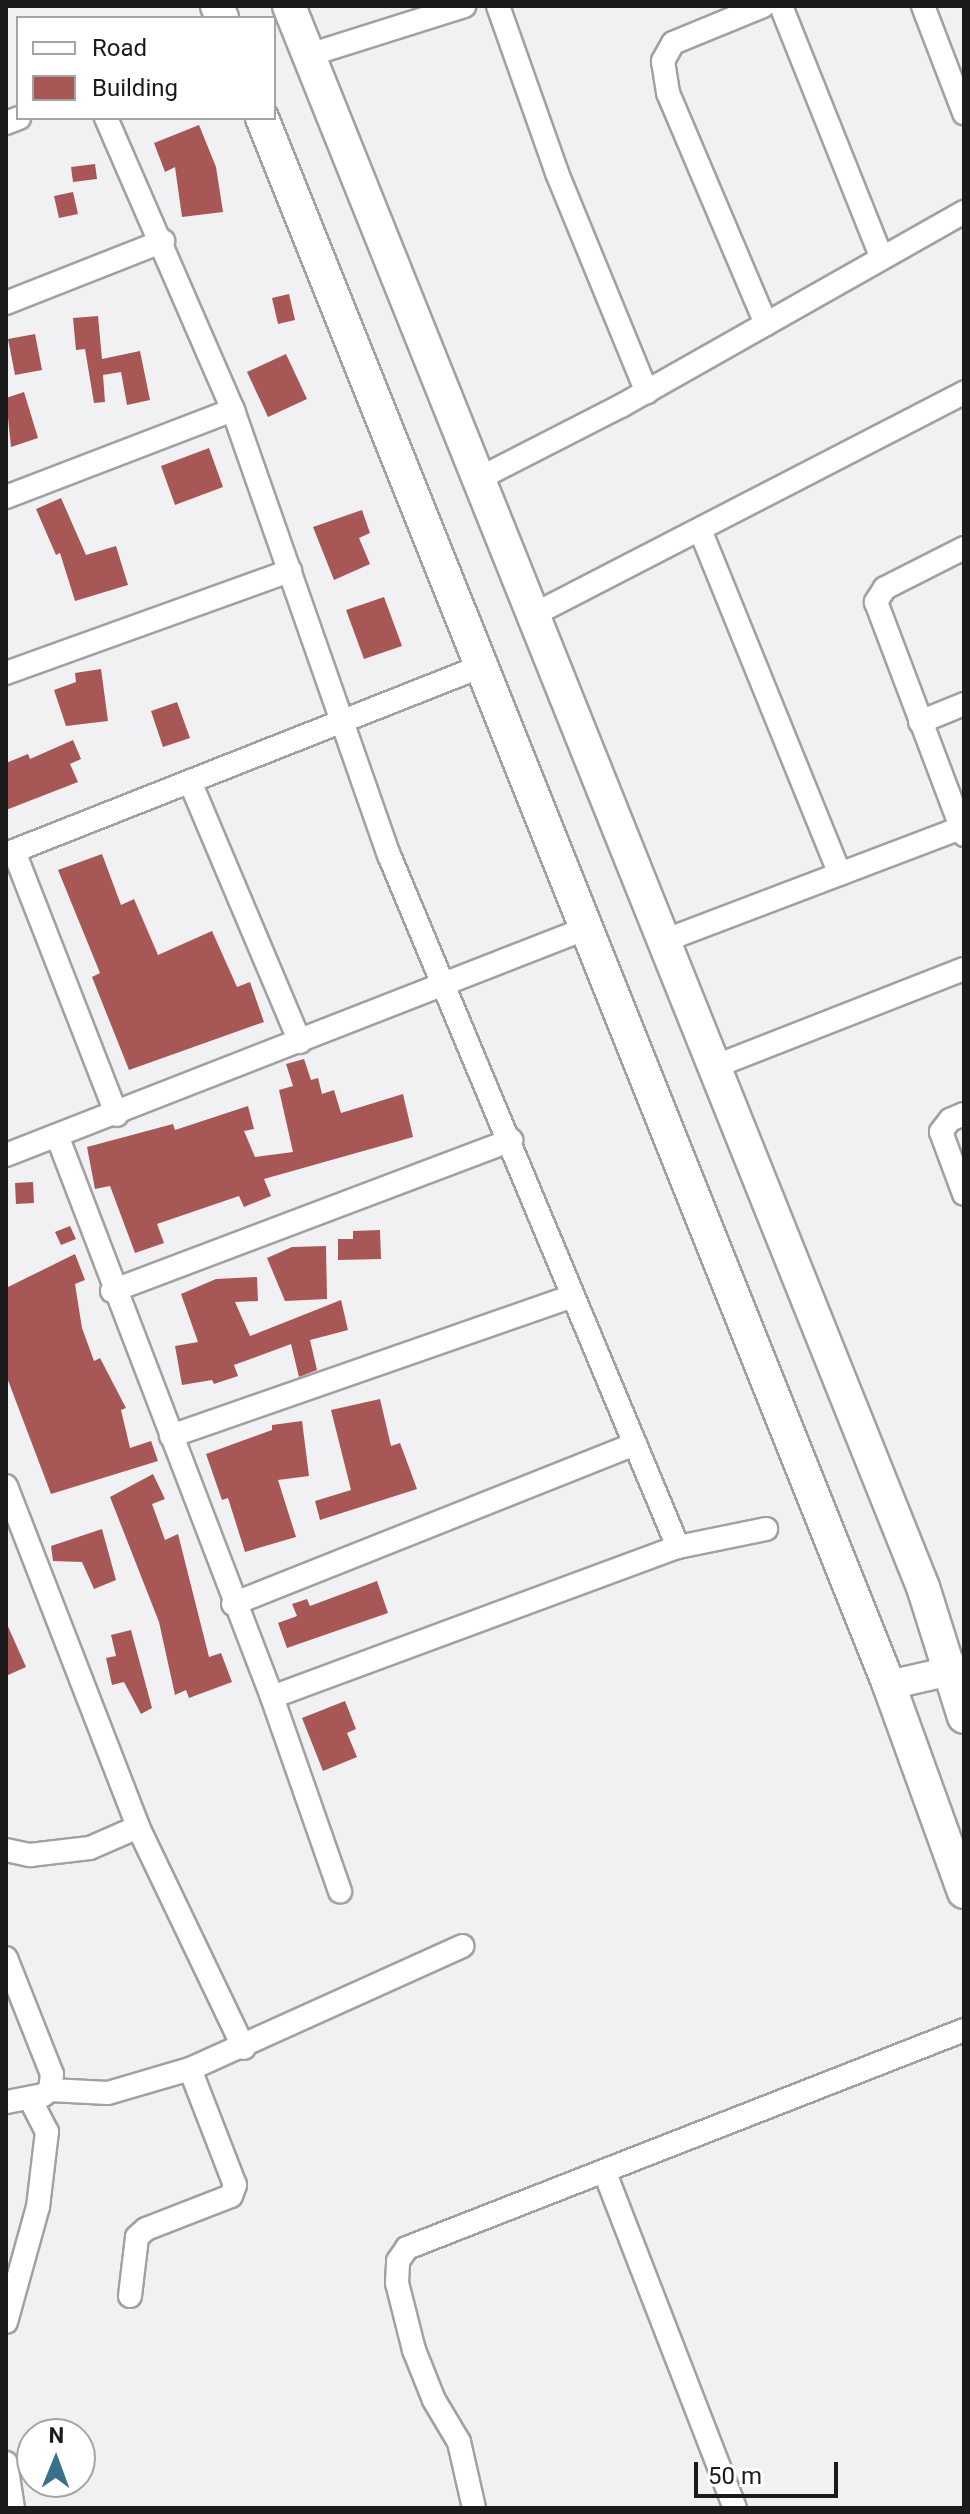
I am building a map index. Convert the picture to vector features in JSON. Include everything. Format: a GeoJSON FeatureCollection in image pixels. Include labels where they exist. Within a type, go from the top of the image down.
{"type":"FeatureCollection","features":[{"type":"Feature","properties":{"kind":"main road"},"geometry":{"type":"LineString","coordinates":[[289,6],[957,1670],[964,1717]]}},
{"type":"Feature","properties":{"kind":"main road"},"geometry":{"type":"LineString","coordinates":[[263,120],[889,1685],[964,1892]]}},
{"type":"Feature","properties":{"kind":"street"},"geometry":{"type":"LineString","coordinates":[[309,55],[464,6]]}},
{"type":"Feature","properties":{"kind":"street"},"geometry":{"type":"LineString","coordinates":[[498,6],[557,173],[647,392]]}},
{"type":"Feature","properties":{"kind":"street"},"geometry":{"type":"LineString","coordinates":[[763,6],[673,43],[663,61],[668,93],[766,324]]}},
{"type":"Feature","properties":{"kind":"street"},"geometry":{"type":"LineString","coordinates":[[781,6],[882,258]]}},
{"type":"Feature","properties":{"kind":"street"},"geometry":{"type":"LineString","coordinates":[[923,6],[964,113]]}},
{"type":"Feature","properties":{"kind":"street"},"geometry":{"type":"LineString","coordinates":[[107,120],[163,241],[233,410],[389,855],[446,984],[678,1547]]}},
{"type":"Feature","properties":{"kind":"street"},"geometry":{"type":"LineString","coordinates":[[480,478],[647,392],[964,212]]}},
{"type":"Feature","properties":{"kind":"street"},"geometry":{"type":"LineString","coordinates":[[6,303],[163,241]]}},
{"type":"Feature","properties":{"kind":"street"},"geometry":{"type":"LineString","coordinates":[[535,614],[701,532],[964,393]]}},
{"type":"Feature","properties":{"kind":"street"},"geometry":{"type":"LineString","coordinates":[[6,497],[233,410]]}},
{"type":"Feature","properties":{"kind":"street"},"geometry":{"type":"LineString","coordinates":[[701,532],[840,874]]}},
{"type":"Feature","properties":{"kind":"street"},"geometry":{"type":"LineString","coordinates":[[666,940],[963,831],[876,602],[885,588],[964,548]]}},
{"type":"Feature","properties":{"kind":"street"},"geometry":{"type":"LineString","coordinates":[[6,673],[290,571]]}},
{"type":"Feature","properties":{"kind":"street"},"geometry":{"type":"LineString","coordinates":[[117,1115],[10,854],[482,666]]}},
{"type":"Feature","properties":{"kind":"street"},"geometry":{"type":"LineString","coordinates":[[920,722],[964,704]]}},
{"type":"Feature","properties":{"kind":"street"},"geometry":{"type":"LineString","coordinates":[[191,784],[300,1042]]}},
{"type":"Feature","properties":{"kind":"street"},"geometry":{"type":"LineString","coordinates":[[6,1155],[117,1115],[587,928]]}},
{"type":"Feature","properties":{"kind":"street"},"geometry":{"type":"LineString","coordinates":[[716,1066],[964,969]]}},
{"type":"Feature","properties":{"kind":"street"},"geometry":{"type":"LineString","coordinates":[[964,1114],[950,1120],[941,1132],[964,1194]]}},
{"type":"Feature","properties":{"kind":"street"},"geometry":{"type":"LineString","coordinates":[[58,1138],[112,1291],[272,1697],[340,1891]]}},
{"type":"Feature","properties":{"kind":"street"},"geometry":{"type":"LineString","coordinates":[[112,1291],[511,1140]]}},
{"type":"Feature","properties":{"kind":"street"},"geometry":{"type":"LineString","coordinates":[[171,1436],[572,1296]]}},
{"type":"Feature","properties":{"kind":"street"},"geometry":{"type":"LineString","coordinates":[[233,1604],[635,1444]]}},
{"type":"Feature","properties":{"kind":"street"},"geometry":{"type":"LineString","coordinates":[[6,1486],[138,1827],[244,2048]]}},
{"type":"Feature","properties":{"kind":"street"},"geometry":{"type":"LineString","coordinates":[[272,1697],[678,1547],[766,1529]]}},
{"type":"Feature","properties":{"kind":"street"},"geometry":{"type":"LineString","coordinates":[[889,1685],[957,1670]]}},
{"type":"Feature","properties":{"kind":"street"},"geometry":{"type":"LineString","coordinates":[[6,1850],[30,1855],[90,1848],[138,1827]]}},
{"type":"Feature","properties":{"kind":"street"},"geometry":{"type":"LineString","coordinates":[[6,2102],[40,2094],[108,2093],[190,2069],[244,2048],[463,1946]]}},
{"type":"Feature","properties":{"kind":"street"},"geometry":{"type":"LineString","coordinates":[[6,1958],[52,2074],[40,2094],[47,2132],[38,2207],[6,2322]]}},
{"type":"Feature","properties":{"kind":"street"},"geometry":{"type":"LineString","coordinates":[[474,2508],[459,2442],[434,2400],[414,2350],[397,2283],[398,2261],[407,2248],[605,2173],[756,2108],[964,2030]]}},
{"type":"Feature","properties":{"kind":"street"},"geometry":{"type":"LineString","coordinates":[[130,2296],[137,2237],[146,2229],[231,2196],[235,2185],[190,2069]]}},
{"type":"Feature","properties":{"kind":"street"},"geometry":{"type":"LineString","coordinates":[[605,2173],[735,2508]]}},
{"type":"Feature","properties":{"kind":"street"},"geometry":{"type":"LineString","coordinates":[[6,2463],[13,2508]]}},
{"type":"Feature","properties":{"kind":"building"},"geometry":{"type":"Polygon","coordinates":[[[199,125],[216,167],[223,212],[182,217],[175,167],[165,172],[154,143],[199,125]]]}},
{"type":"Feature","properties":{"kind":"building"},"geometry":{"type":"Polygon","coordinates":[[[95,164],[97,179],[73,182],[71,167],[95,164]]]}},
{"type":"Feature","properties":{"kind":"building"},"geometry":{"type":"Polygon","coordinates":[[[73,192],[78,214],[59,218],[54,196],[73,192]]]}},
{"type":"Feature","properties":{"kind":"building"},"geometry":{"type":"Polygon","coordinates":[[[289,294],[295,320],[278,324],[272,298],[289,294]]]}},
{"type":"Feature","properties":{"kind":"building"},"geometry":{"type":"Polygon","coordinates":[[[98,316],[102,359],[140,351],[150,400],[127,405],[121,372],[103,375],[105,402],[94,403],[85,349],[76,350],[73,318],[98,316]]]}},
{"type":"Feature","properties":{"kind":"building"},"geometry":{"type":"Polygon","coordinates":[[[35,334],[42,370],[15,375],[8,339],[35,334]]]}},
{"type":"Feature","properties":{"kind":"building"},"geometry":{"type":"Polygon","coordinates":[[[286,354],[307,399],[268,417],[247,372],[286,354]]]}},
{"type":"Feature","properties":{"kind":"building"},"geometry":{"type":"Polygon","coordinates":[[[24,392],[38,438],[11,447],[6,398],[24,392]]]}},
{"type":"Feature","properties":{"kind":"building"},"geometry":{"type":"Polygon","coordinates":[[[209,448],[223,487],[175,505],[161,466],[209,448]]]}},
{"type":"Feature","properties":{"kind":"building"},"geometry":{"type":"Polygon","coordinates":[[[61,498],[86,555],[116,546],[128,585],[75,601],[60,553],[56,555],[36,509],[61,498]]]}},
{"type":"Feature","properties":{"kind":"building"},"geometry":{"type":"Polygon","coordinates":[[[362,510],[370,533],[359,538],[370,564],[334,580],[313,527],[362,510]]]}},
{"type":"Feature","properties":{"kind":"building"},"geometry":{"type":"Polygon","coordinates":[[[384,597],[402,646],[364,659],[346,610],[384,597]]]}},
{"type":"Feature","properties":{"kind":"building"},"geometry":{"type":"Polygon","coordinates":[[[101,669],[108,721],[66,726],[54,690],[76,682],[75,673],[101,669]]]}},
{"type":"Feature","properties":{"kind":"building"},"geometry":{"type":"Polygon","coordinates":[[[177,702],[190,738],[163,747],[151,711],[177,702]]]}},
{"type":"Feature","properties":{"kind":"building"},"geometry":{"type":"Polygon","coordinates":[[[73,740],[81,759],[70,764],[78,782],[6,810],[6,763],[28,754],[30,759],[73,740]]]}},
{"type":"Feature","properties":{"kind":"building"},"geometry":{"type":"Polygon","coordinates":[[[102,854],[121,905],[134,899],[158,955],[212,931],[237,987],[250,982],[264,1022],[129,1070],[92,977],[100,973],[58,870],[102,854]]]}},
{"type":"Feature","properties":{"kind":"building"},"geometry":{"type":"Polygon","coordinates":[[[304,1059],[311,1080],[318,1078],[322,1094],[334,1090],[341,1113],[403,1094],[413,1137],[264,1179],[271,1196],[244,1207],[239,1196],[157,1224],[164,1243],[135,1253],[110,1186],[95,1189],[87,1147],[173,1124],[175,1130],[248,1106],[254,1129],[244,1131],[255,1157],[293,1152],[279,1090],[293,1086],[286,1064],[304,1059]]]}},
{"type":"Feature","properties":{"kind":"building"},"geometry":{"type":"Polygon","coordinates":[[[33,1182],[34,1203],[16,1204],[15,1183],[33,1182]]]}},
{"type":"Feature","properties":{"kind":"building"},"geometry":{"type":"Polygon","coordinates":[[[70,1226],[76,1239],[61,1245],[55,1232],[70,1226]]]}},
{"type":"Feature","properties":{"kind":"building"},"geometry":{"type":"Polygon","coordinates":[[[380,1230],[381,1259],[338,1260],[338,1239],[353,1239],[353,1231],[380,1230]]]}},
{"type":"Feature","properties":{"kind":"building"},"geometry":{"type":"Polygon","coordinates":[[[326,1246],[327,1299],[285,1301],[267,1258],[292,1247],[326,1246]]]}},
{"type":"Feature","properties":{"kind":"building"},"geometry":{"type":"Polygon","coordinates":[[[75,1254],[85,1280],[75,1284],[82,1328],[94,1361],[100,1358],[126,1408],[121,1410],[130,1448],[151,1441],[158,1461],[51,1494],[6,1375],[6,1288],[75,1254]]]}},
{"type":"Feature","properties":{"kind":"building"},"geometry":{"type":"Polygon","coordinates":[[[257,1277],[258,1301],[235,1302],[250,1336],[341,1300],[348,1330],[310,1340],[317,1370],[299,1377],[291,1344],[234,1365],[238,1376],[214,1384],[212,1380],[182,1385],[175,1346],[198,1342],[181,1294],[216,1279],[257,1277]]]}},
{"type":"Feature","properties":{"kind":"building"},"geometry":{"type":"Polygon","coordinates":[[[380,1399],[391,1446],[400,1443],[417,1489],[320,1520],[315,1501],[351,1490],[331,1410],[380,1399]]]}},
{"type":"Feature","properties":{"kind":"building"},"geometry":{"type":"Polygon","coordinates":[[[302,1421],[309,1476],[278,1480],[296,1537],[245,1552],[228,1498],[222,1500],[206,1454],[272,1430],[272,1425],[302,1421]]]}},
{"type":"Feature","properties":{"kind":"building"},"geometry":{"type":"Polygon","coordinates":[[[153,1474],[165,1499],[152,1504],[165,1540],[178,1534],[209,1657],[221,1653],[232,1682],[189,1698],[186,1690],[175,1695],[159,1622],[110,1497],[153,1474]]]}},
{"type":"Feature","properties":{"kind":"building"},"geometry":{"type":"Polygon","coordinates":[[[102,1529],[116,1580],[94,1589],[82,1562],[53,1561],[51,1546],[102,1529]]]}},
{"type":"Feature","properties":{"kind":"building"},"geometry":{"type":"Polygon","coordinates":[[[377,1581],[388,1613],[287,1648],[278,1623],[297,1616],[292,1604],[307,1599],[310,1606],[377,1581]]]}},
{"type":"Feature","properties":{"kind":"building"},"geometry":{"type":"Polygon","coordinates":[[[6,1622],[26,1667],[6,1676],[6,1622]]]}},
{"type":"Feature","properties":{"kind":"building"},"geometry":{"type":"Polygon","coordinates":[[[131,1630],[152,1708],[141,1714],[124,1682],[112,1685],[106,1658],[116,1656],[111,1635],[131,1630]]]}},
{"type":"Feature","properties":{"kind":"building"},"geometry":{"type":"Polygon","coordinates":[[[345,1701],[356,1729],[347,1733],[357,1757],[323,1771],[302,1718],[345,1701]]]}}]}
